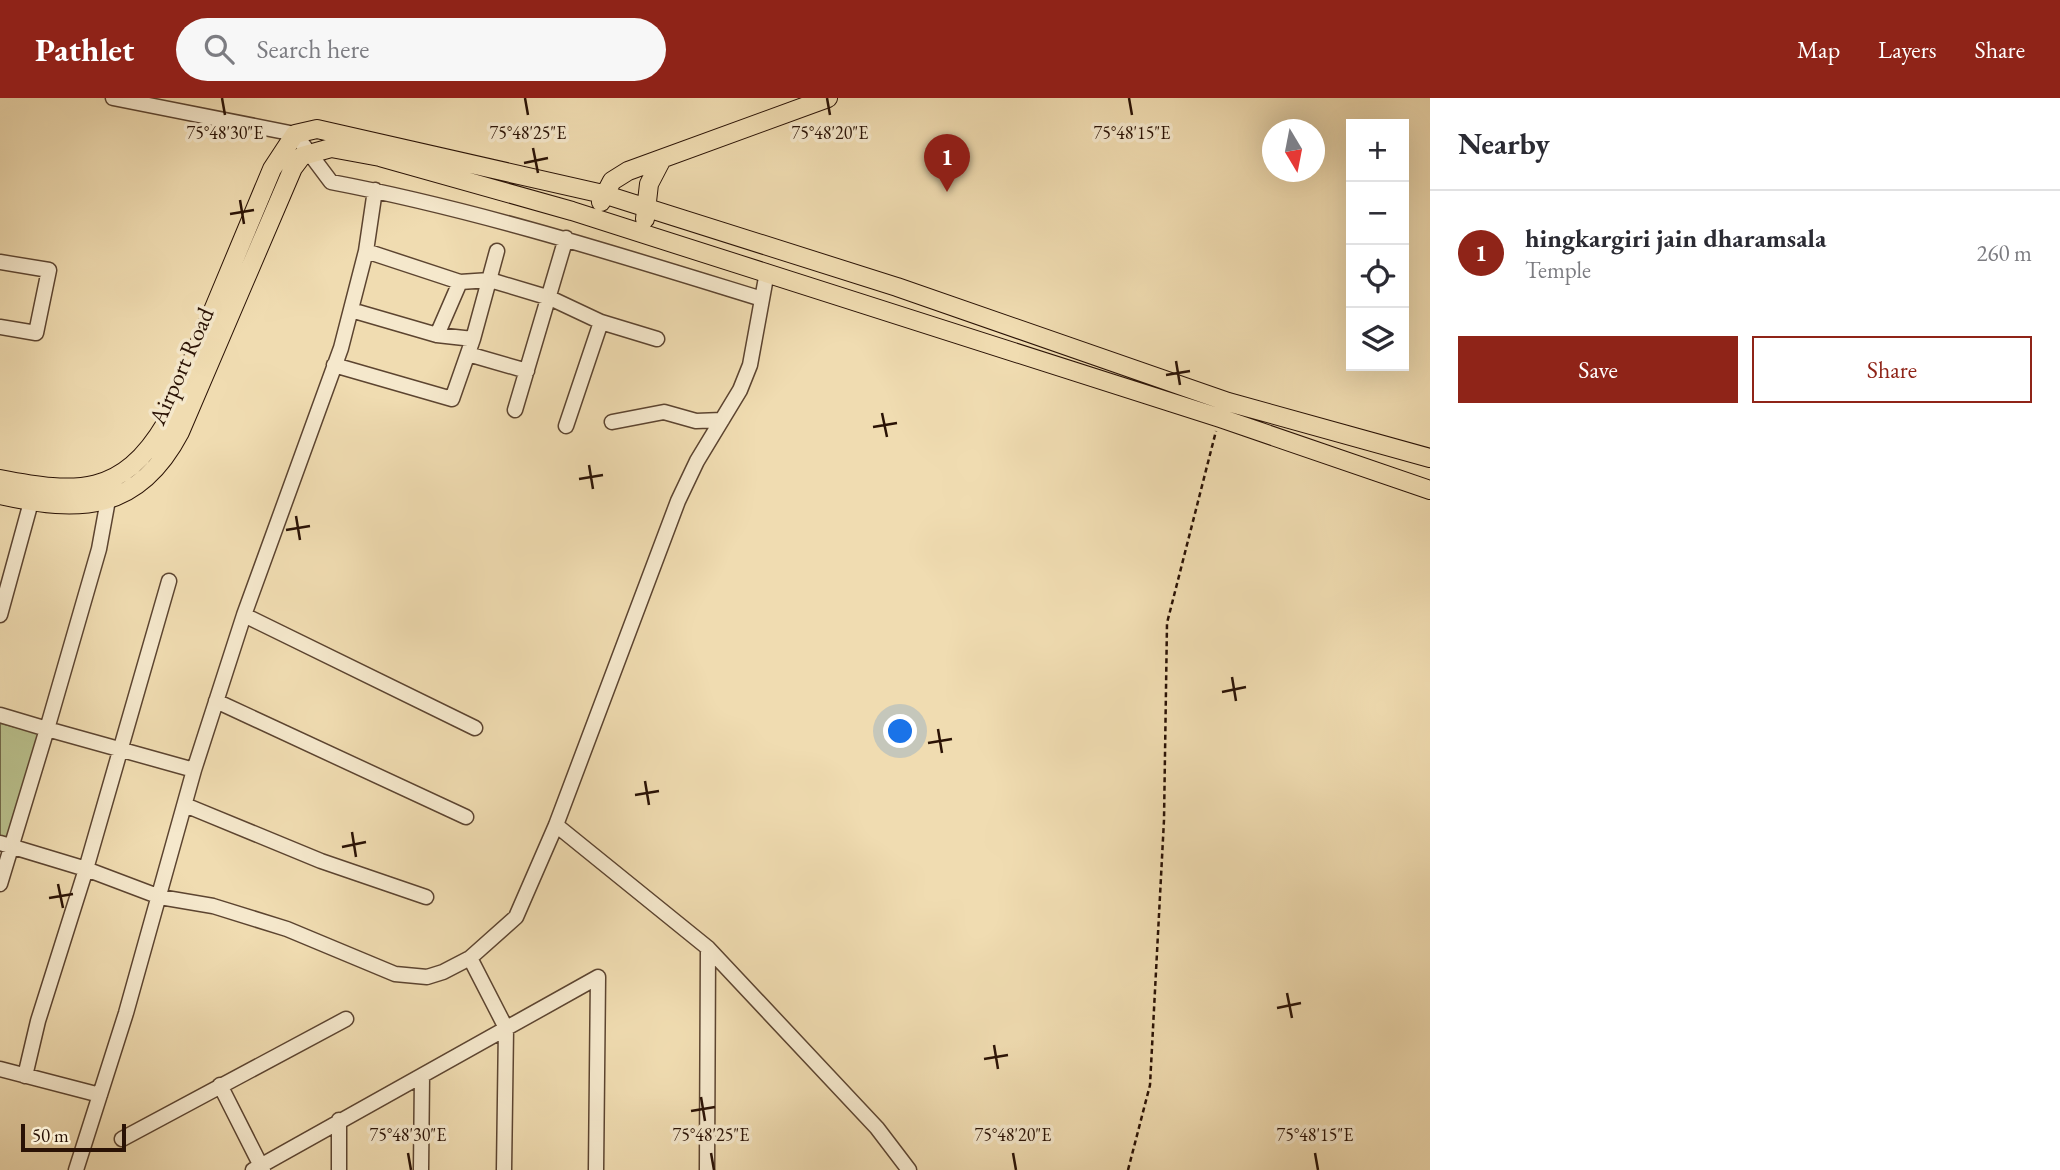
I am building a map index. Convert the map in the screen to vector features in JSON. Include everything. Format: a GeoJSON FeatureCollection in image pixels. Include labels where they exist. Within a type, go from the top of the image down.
{"type":"FeatureCollection","features":[{"type":"Feature","properties":{"kind":"main road"},"geometry":{"type":"LineString","coordinates":[[595,219],[603,194],[612,181],[628,171],[828,98]]}},
{"type":"Feature","properties":{"kind":"main road"},"geometry":{"type":"LineString","coordinates":[[295,134],[317,129],[331,130],[398,155],[595,219],[1220,418],[1430,490]]}},
{"type":"Feature","properties":{"kind":"main road","name":"Airport Road"},"geometry":{"type":"LineString","coordinates":[[0,479],[66,490],[109,480],[135,466],[166,423],[249,220],[272,169],[295,134]]}},
{"type":"Feature","properties":{"kind":"main road"},"geometry":{"type":"LineString","coordinates":[[310,152],[331,148],[398,155],[603,194],[897,287],[1227,402],[1430,458]]}},
{"type":"Feature","properties":{"kind":"main road","name":"Airport Road"},"geometry":{"type":"LineString","coordinates":[[0,495],[31,502],[65,505],[108,500],[142,484],[170,451],[293,168],[302,156],[310,152]]}},
{"type":"Feature","properties":{"kind":"main road"},"geometry":{"type":"LineString","coordinates":[[644,233],[649,184],[662,159]]}},
{"type":"Feature","properties":{"kind":"street"},"geometry":{"type":"LineString","coordinates":[[113,98],[295,134],[331,182],[447,205],[566,238],[762,299]]}},
{"type":"Feature","properties":{"kind":"street"},"geometry":{"type":"LineString","coordinates":[[76,1170],[160,897],[194,769],[244,615],[334,365],[351,310],[366,251],[375,190]]}},
{"type":"Feature","properties":{"kind":"street"},"geometry":{"type":"LineString","coordinates":[[515,410],[566,238]]}},
{"type":"Feature","properties":{"kind":"street"},"geometry":{"type":"LineString","coordinates":[[366,251],[460,282],[490,280],[550,298],[601,322],[657,339]]}},
{"type":"Feature","properties":{"kind":"street"},"geometry":{"type":"LineString","coordinates":[[334,365],[452,399],[473,340],[497,251]]}},
{"type":"Feature","properties":{"kind":"street"},"geometry":{"type":"LineString","coordinates":[[0,262],[48,270],[36,333],[0,327]]}},
{"type":"Feature","properties":{"kind":"street"},"geometry":{"type":"LineString","coordinates":[[6,845],[86,869],[160,897],[213,906],[286,929],[395,974],[427,976],[470,958],[516,917],[556,825],[678,501],[697,461],[740,390],[750,365],[767,272]]}},
{"type":"Feature","properties":{"kind":"street"},"geometry":{"type":"LineString","coordinates":[[437,335],[460,282]]}},
{"type":"Feature","properties":{"kind":"street"},"geometry":{"type":"LineString","coordinates":[[351,310],[437,335],[473,340]]}},
{"type":"Feature","properties":{"kind":"street"},"geometry":{"type":"LineString","coordinates":[[566,426],[601,322]]}},
{"type":"Feature","properties":{"kind":"street"},"geometry":{"type":"LineString","coordinates":[[468,354],[527,371]]}},
{"type":"Feature","properties":{"kind":"street"},"geometry":{"type":"LineString","coordinates":[[612,422],[664,412],[696,421],[722,420]]}},
{"type":"Feature","properties":{"kind":"street"},"geometry":{"type":"LineString","coordinates":[[0,884],[6,845],[47,729],[99,549],[108,500]]}},
{"type":"Feature","properties":{"kind":"street"},"geometry":{"type":"LineString","coordinates":[[0,615],[31,502]]}},
{"type":"Feature","properties":{"kind":"street"},"geometry":{"type":"LineString","coordinates":[[25,1076],[38,1021],[86,869],[169,581]]}},
{"type":"Feature","properties":{"kind":"street"},"geometry":{"type":"LineString","coordinates":[[244,615],[475,728]]}},
{"type":"Feature","properties":{"kind":"street"},"geometry":{"type":"LineString","coordinates":[[216,701],[466,817]]}},
{"type":"Feature","properties":{"kind":"street"},"geometry":{"type":"LineString","coordinates":[[0,715],[194,769]]}},
{"type":"Feature","properties":{"kind":"street"},"geometry":{"type":"LineString","coordinates":[[185,805],[321,861],[426,897]]}},
{"type":"Feature","properties":{"kind":"street"},"geometry":{"type":"LineString","coordinates":[[556,825],[708,948],[877,1128],[909,1170]]}},
{"type":"Feature","properties":{"kind":"street"},"geometry":{"type":"LineString","coordinates":[[707,1170],[708,948]]}},
{"type":"Feature","properties":{"kind":"street"},"geometry":{"type":"LineString","coordinates":[[470,958],[506,1028],[504,1170]]}},
{"type":"Feature","properties":{"kind":"street"},"geometry":{"type":"LineString","coordinates":[[220,1085],[259,1168],[339,1119],[422,1076],[597,976],[596,1170]]}},
{"type":"Feature","properties":{"kind":"street"},"geometry":{"type":"LineString","coordinates":[[122,1139],[346,1019]]}},
{"type":"Feature","properties":{"kind":"street"},"geometry":{"type":"LineString","coordinates":[[0,1069],[100,1095]]}},
{"type":"Feature","properties":{"kind":"street"},"geometry":{"type":"LineString","coordinates":[[421,1170],[422,1076]]}},
{"type":"Feature","properties":{"kind":"street"},"geometry":{"type":"LineString","coordinates":[[339,1119],[339,1170]]}},
{"type":"Feature","properties":{"kind":"path"},"geometry":{"type":"LineString","coordinates":[[1128,1170],[1150,1085],[1164,820],[1167,623],[1220,418]]}},
{"type":"Feature","properties":{"kind":"green space"},"geometry":{"type":"Polygon","coordinates":[[[0,723],[39,733],[10,841],[0,838],[0,723]]]}},
{"type":"Feature","properties":{"kind":"place","name":"hingkargiri jain dharamsala"},"geometry":{"type":"Point","coordinates":[947,192]}}]}
